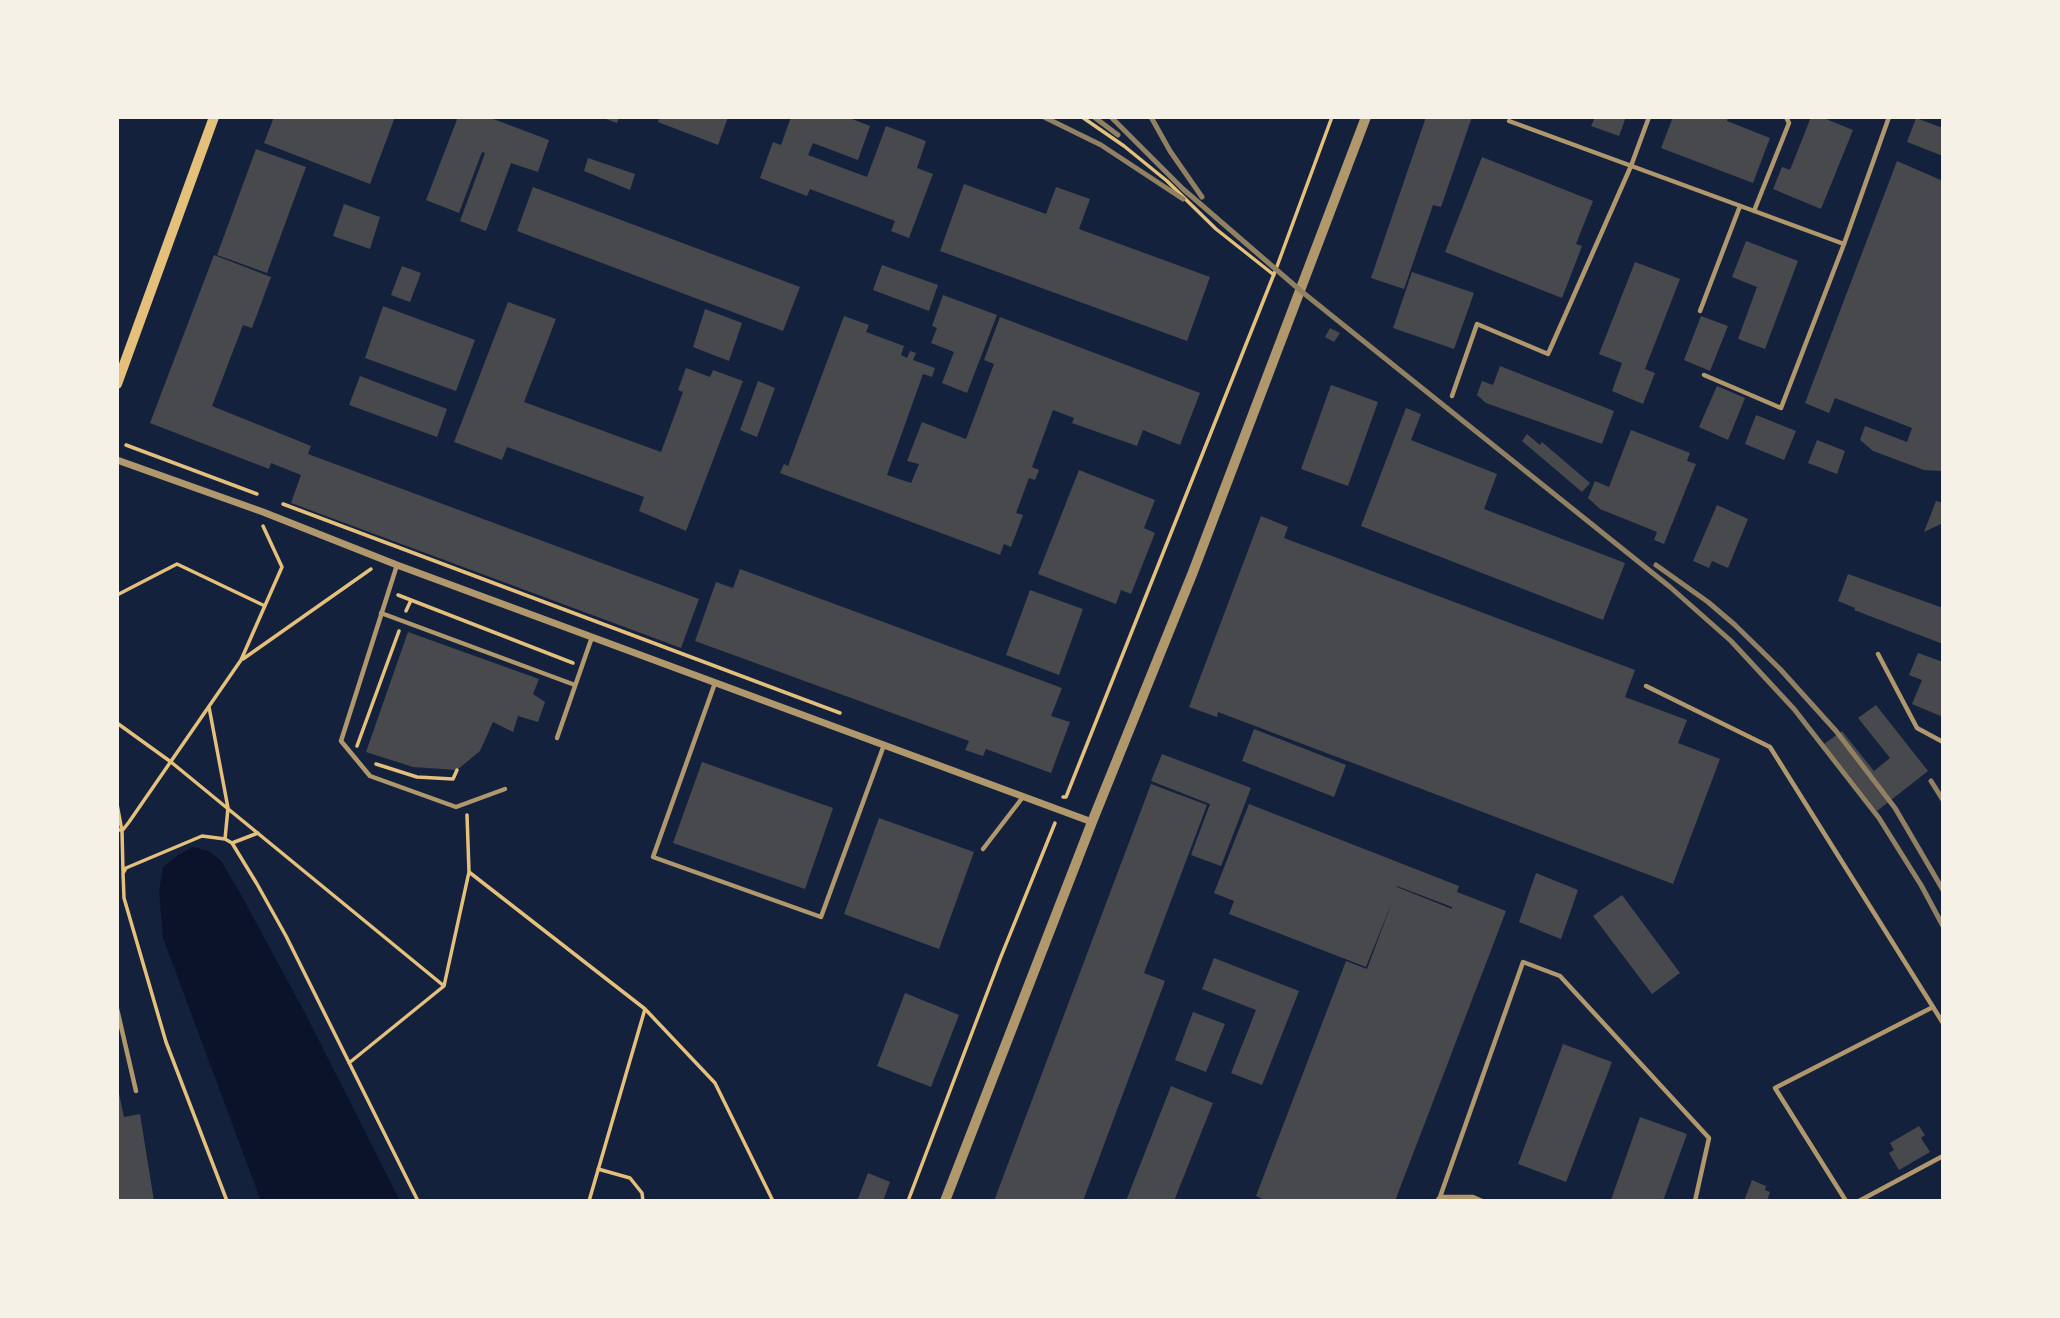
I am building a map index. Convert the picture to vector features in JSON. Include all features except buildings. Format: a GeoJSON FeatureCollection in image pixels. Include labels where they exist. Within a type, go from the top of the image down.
{"type":"FeatureCollection","features":[{"type":"Feature","properties":{"kind":"main road"},"geometry":{"type":"LineString","coordinates":[[117,384],[214,117]]}},
{"type":"Feature","properties":{"kind":"street"},"geometry":{"type":"LineString","coordinates":[[945,1201],[1092,822],[1193,572],[1366,117]]}},
{"type":"Feature","properties":{"kind":"street"},"geometry":{"type":"LineString","coordinates":[[117,460],[264,512],[397,565],[1092,822]]}},
{"type":"Feature","properties":{"kind":"lane"},"geometry":{"type":"LineString","coordinates":[[1452,396],[1477,324],[1548,355],[1631,166],[1649,117]]}},
{"type":"Feature","properties":{"kind":"lane"},"geometry":{"type":"LineString","coordinates":[[1754,211],[1788,123],[1786,117]]}},
{"type":"Feature","properties":{"kind":"lane"},"geometry":{"type":"LineString","coordinates":[[1704,375],[1781,408],[1889,117]]}},
{"type":"Feature","properties":{"kind":"lane"},"geometry":{"type":"LineString","coordinates":[[1509,121],[1844,244]]}},
{"type":"Feature","properties":{"kind":"lane"},"geometry":{"type":"LineString","coordinates":[[1700,311],[1741,206]]}},
{"type":"Feature","properties":{"kind":"lane"},"geometry":{"type":"LineString","coordinates":[[397,565],[341,741],[370,776],[456,807],[505,789]]}},
{"type":"Feature","properties":{"kind":"lane"},"geometry":{"type":"LineString","coordinates":[[380,613],[575,685]]}},
{"type":"Feature","properties":{"kind":"lane"},"geometry":{"type":"LineString","coordinates":[[557,738],[592,637]]}},
{"type":"Feature","properties":{"kind":"lane"},"geometry":{"type":"LineString","coordinates":[[1878,654],[1917,728],[1943,742]]}},
{"type":"Feature","properties":{"kind":"lane"},"geometry":{"type":"LineString","coordinates":[[716,683],[653,857],[821,917],[884,745]]}},
{"type":"Feature","properties":{"kind":"lane"},"geometry":{"type":"LineString","coordinates":[[1646,686],[1770,747],[1943,1023]]}},
{"type":"Feature","properties":{"kind":"lane"},"geometry":{"type":"LineString","coordinates":[[983,849],[1024,796]]}},
{"type":"Feature","properties":{"kind":"lane"},"geometry":{"type":"LineString","coordinates":[[1482,1201],[1473,1197],[1439,1199],[1523,962],[1560,976],[1709,1138],[1695,1201]]}},
{"type":"Feature","properties":{"kind":"lane"},"geometry":{"type":"LineString","coordinates":[[1846,1201],[1775,1088],[1933,1007]]}},
{"type":"Feature","properties":{"kind":"lane"},"geometry":{"type":"LineString","coordinates":[[117,1009],[136,1091]]}},
{"type":"Feature","properties":{"kind":"lane"},"geometry":{"type":"LineString","coordinates":[[1859,1201],[1943,1156]]}},
{"type":"Feature","properties":{"kind":"path"},"geometry":{"type":"LineString","coordinates":[[1082,117],[1167,181],[1216,229],[1274,275]]}},
{"type":"Feature","properties":{"kind":"path"},"geometry":{"type":"LineString","coordinates":[[1054,793],[1066,797],[1274,275],[1332,117]]}},
{"type":"Feature","properties":{"kind":"path"},"geometry":{"type":"LineString","coordinates":[[126,445],[263,497]]}},
{"type":"Feature","properties":{"kind":"path"},"geometry":{"type":"LineString","coordinates":[[120,830],[171,762],[241,660],[282,567],[261,520],[264,512],[275,501],[852,718]]}},
{"type":"Feature","properties":{"kind":"path"},"geometry":{"type":"LineString","coordinates":[[117,595],[177,564],[265,606]]}},
{"type":"Feature","properties":{"kind":"path"},"geometry":{"type":"LineString","coordinates":[[241,660],[372,568],[393,575]]}},
{"type":"Feature","properties":{"kind":"path"},"geometry":{"type":"LineString","coordinates":[[388,591],[582,666]]}},
{"type":"Feature","properties":{"kind":"path"},"geometry":{"type":"LineString","coordinates":[[356,749],[411,600]]}},
{"type":"Feature","properties":{"kind":"path"},"geometry":{"type":"LineString","coordinates":[[209,707],[228,808],[225,839]]}},
{"type":"Feature","properties":{"kind":"path"},"geometry":{"type":"LineString","coordinates":[[117,723],[171,762],[444,986]]}},
{"type":"Feature","properties":{"kind":"path"},"geometry":{"type":"LineString","coordinates":[[368,761],[417,777],[453,779],[457,770]]}},
{"type":"Feature","properties":{"kind":"path"},"geometry":{"type":"LineString","coordinates":[[349,1063],[444,986],[468,872],[467,803]]}},
{"type":"Feature","properties":{"kind":"path"},"geometry":{"type":"LineString","coordinates":[[117,804],[124,898],[166,1042],[227,1201]]}},
{"type":"Feature","properties":{"kind":"path"},"geometry":{"type":"LineString","coordinates":[[908,1201],[1055,823]]}},
{"type":"Feature","properties":{"kind":"path"},"geometry":{"type":"LineString","coordinates":[[232,843],[258,833]]}},
{"type":"Feature","properties":{"kind":"path"},"geometry":{"type":"LineString","coordinates":[[122,873],[126,868],[202,836],[225,839],[232,843],[286,936],[418,1201]]}},
{"type":"Feature","properties":{"kind":"path"},"geometry":{"type":"LineString","coordinates":[[468,872],[645,1009],[715,1083],[774,1201]]}},
{"type":"Feature","properties":{"kind":"path"},"geometry":{"type":"LineString","coordinates":[[589,1201],[645,1009]]}},
{"type":"Feature","properties":{"kind":"path"},"geometry":{"type":"LineString","coordinates":[[598,1169],[630,1178],[642,1193],[643,1201]]}},
{"type":"Feature","properties":{"kind":"water"},"geometry":{"type":"Polygon","coordinates":[[[193,847],[209,851],[221,861],[239,891],[304,1011],[400,1201],[261,1201],[163,938],[159,891],[163,867],[193,847]]]}},
{"type":"Feature","properties":{"kind":"railway"},"geometry":{"type":"LineString","coordinates":[[1044,117],[1101,145],[1183,199]]}},
{"type":"Feature","properties":{"kind":"railway"},"geometry":{"type":"LineString","coordinates":[[1094,117],[1118,135]]}},
{"type":"Feature","properties":{"kind":"railway"},"geometry":{"type":"LineString","coordinates":[[1111,117],[1183,189],[1301,291],[1670,587],[1731,641],[1794,709],[1879,818],[1943,926]]}},
{"type":"Feature","properties":{"kind":"railway"},"geometry":{"type":"LineString","coordinates":[[1151,117],[1170,151],[1202,197]]}},
{"type":"Feature","properties":{"kind":"railway"},"geometry":{"type":"LineString","coordinates":[[1656,565],[1735,625],[1780,669],[1836,731],[1895,808],[1943,890]]}},
{"type":"Feature","properties":{"kind":"railway"},"geometry":{"type":"LineString","coordinates":[[1931,781],[1943,800]]}}]}
